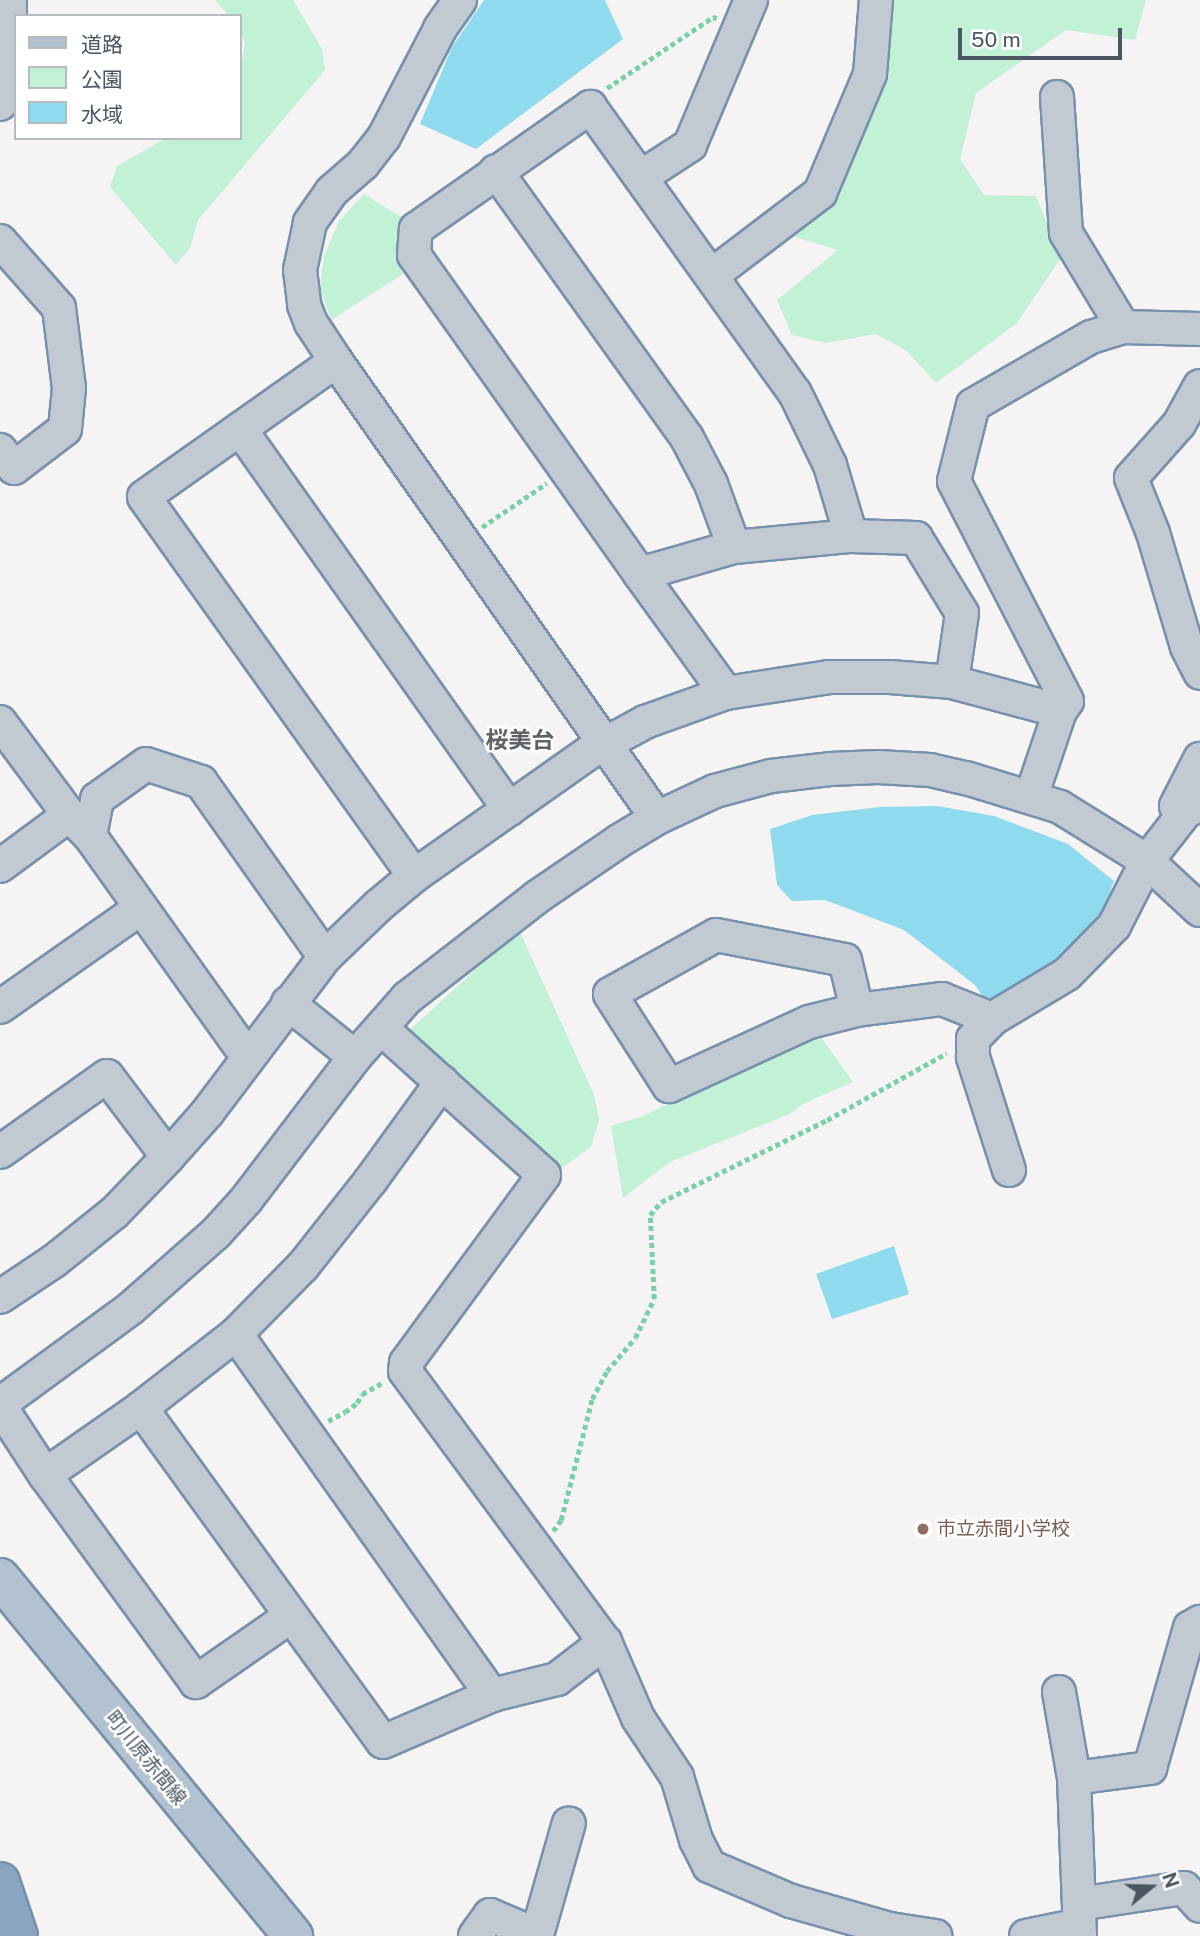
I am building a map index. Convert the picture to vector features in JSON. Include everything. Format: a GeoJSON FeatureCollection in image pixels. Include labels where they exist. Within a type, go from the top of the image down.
{"type":"FeatureCollection","features":[{"type":"Feature","properties":{"kind":"highway"},"geometry":{"type":"LineString","coordinates":[[0,1882],[18,1936]]}},
{"type":"Feature","properties":{"kind":"main road","name":"町川原赤間線"},"geometry":{"type":"LineString","coordinates":[[0,1578],[293,1936]]}},
{"type":"Feature","properties":{"kind":"street"},"geometry":{"type":"LineString","coordinates":[[0,104],[10,91],[10,0]]}},
{"type":"Feature","properties":{"kind":"street"},"geometry":{"type":"LineString","coordinates":[[460,0],[440,29],[384,136],[363,164],[332,191],[310,223],[304,240],[300,270],[304,305],[311,323],[336,361],[657,818]]}},
{"type":"Feature","properties":{"kind":"street"},"geometry":{"type":"LineString","coordinates":[[712,275],[820,193],[870,74],[876,0]]}},
{"type":"Feature","properties":{"kind":"street"},"geometry":{"type":"LineString","coordinates":[[641,177],[690,145],[746,11]]}},
{"type":"Feature","properties":{"kind":"street"},"geometry":{"type":"LineString","coordinates":[[1057,97],[1066,233],[1123,327]]}},
{"type":"Feature","properties":{"kind":"street"},"geometry":{"type":"LineString","coordinates":[[726,693],[414,256],[416,229],[590,107],[795,393],[830,465],[851,536]]}},
{"type":"Feature","properties":{"kind":"street"},"geometry":{"type":"LineString","coordinates":[[496,171],[687,438],[711,484],[734,547]]}},
{"type":"Feature","properties":{"kind":"street"},"geometry":{"type":"LineString","coordinates":[[0,242],[59,308],[69,388],[65,429],[14,468],[0,450]]}},
{"type":"Feature","properties":{"kind":"street"},"geometry":{"type":"LineString","coordinates":[[1031,797],[1060,711],[1067,701],[954,481],[973,405],[1091,337],[1123,327],[1200,330]]}},
{"type":"Feature","properties":{"kind":"street"},"geometry":{"type":"LineString","coordinates":[[336,361],[144,497],[414,876]]}},
{"type":"Feature","properties":{"kind":"street"},"geometry":{"type":"LineString","coordinates":[[1200,386],[1180,424],[1130,478],[1153,533],[1187,647],[1200,673]]}},
{"type":"Feature","properties":{"kind":"street"},"geometry":{"type":"LineString","coordinates":[[240,429],[509,809]]}},
{"type":"Feature","properties":{"kind":"street"},"geometry":{"type":"LineString","coordinates":[[640,574],[734,547],[851,536],[916,538],[962,613],[952,682]]}},
{"type":"Feature","properties":{"kind":"street"},"geometry":{"type":"LineString","coordinates":[[0,1297],[54,1261],[114,1213],[168,1157],[207,1113],[247,1056],[325,957],[414,876],[606,743],[645,723],[726,693],[829,677],[890,677],[952,682],[1060,711]]}},
{"type":"Feature","properties":{"kind":"street"},"geometry":{"type":"LineString","coordinates":[[0,722],[141,908],[247,1056]]}},
{"type":"Feature","properties":{"kind":"street"},"geometry":{"type":"LineString","coordinates":[[1193,808],[1176,806],[1200,759]]}},
{"type":"Feature","properties":{"kind":"street"},"geometry":{"type":"LineString","coordinates":[[0,866],[79,825],[97,799],[146,764],[201,782],[325,957]]}},
{"type":"Feature","properties":{"kind":"street"},"geometry":{"type":"LineString","coordinates":[[291,1616],[196,1682],[45,1475],[0,1405],[131,1308],[216,1233],[284,1153],[355,1057],[407,998],[537,897],[657,818],[715,791],[771,776],[878,767],[930,770],[1060,807],[1147,861],[1200,910]]}},
{"type":"Feature","properties":{"kind":"street"},"geometry":{"type":"LineString","coordinates":[[1009,1170],[973,1057],[983,1029],[1067,974],[1114,926],[1147,861],[1193,808]]}},
{"type":"Feature","properties":{"kind":"street"},"geometry":{"type":"LineString","coordinates":[[0,1007],[141,908]]}},
{"type":"Feature","properties":{"kind":"street"},"geometry":{"type":"LineString","coordinates":[[857,1010],[845,960],[716,935],[610,993],[669,1086],[797,1027],[857,1010],[942,999],[983,1029]]}},
{"type":"Feature","properties":{"kind":"street"},"geometry":{"type":"LineString","coordinates":[[288,1003],[355,1057]]}},
{"type":"Feature","properties":{"kind":"street"},"geometry":{"type":"LineString","coordinates":[[381,1028],[544,1175],[406,1363],[405,1371],[605,1642],[638,1718],[677,1777],[696,1840],[709,1866],[791,1901],[890,1929],[935,1936]]}},
{"type":"Feature","properties":{"kind":"street"},"geometry":{"type":"LineString","coordinates":[[0,1153],[107,1076],[168,1157]]}},
{"type":"Feature","properties":{"kind":"street"},"geometry":{"type":"LineString","coordinates":[[45,1475],[141,1408],[236,1334],[303,1266],[371,1180],[442,1082]]}},
{"type":"Feature","properties":{"kind":"street"},"geometry":{"type":"LineString","coordinates":[[236,1334],[492,1695]]}},
{"type":"Feature","properties":{"kind":"street"},"geometry":{"type":"LineString","coordinates":[[141,1408],[383,1742],[492,1695],[558,1679],[605,1642]]}},
{"type":"Feature","properties":{"kind":"street"},"geometry":{"type":"LineString","coordinates":[[1074,1778],[1150,1768],[1190,1628],[1200,1622]]}},
{"type":"Feature","properties":{"kind":"street"},"geometry":{"type":"LineString","coordinates":[[1059,1692],[1074,1778],[1079,1922]]}},
{"type":"Feature","properties":{"kind":"street"},"geometry":{"type":"LineString","coordinates":[[475,1936],[490,1915],[537,1935],[569,1823]]}},
{"type":"Feature","properties":{"kind":"street"},"geometry":{"type":"LineString","coordinates":[[1026,1936],[1184,1888],[1200,1906]]}},
{"type":"Feature","properties":{"kind":"path"},"geometry":{"type":"LineString","coordinates":[[590,107],[591,99],[713,17],[746,11]]}},
{"type":"Feature","properties":{"kind":"path"},"geometry":{"type":"LineString","coordinates":[[462,539],[569,471]]}},
{"type":"Feature","properties":{"kind":"path"},"geometry":{"type":"LineString","coordinates":[[538,1553],[561,1520],[592,1399],[607,1371],[635,1338],[654,1299],[650,1215],[661,1202],[827,1120],[983,1029]]}},
{"type":"Feature","properties":{"kind":"path"},"geometry":{"type":"LineString","coordinates":[[304,1431],[345,1412],[357,1403],[362,1394],[405,1371]]}},
{"type":"Feature","properties":{"kind":"green space"},"geometry":{"type":"Polygon","coordinates":[[[215,0],[293,0],[322,49],[325,70],[198,220],[190,248],[176,265],[110,187],[117,166],[162,140],[242,140],[242,61],[245,43],[242,36],[242,14],[227,14],[215,0]]]}},
{"type":"Feature","properties":{"kind":"green space"},"geometry":{"type":"Polygon","coordinates":[[[891,0],[1146,0],[1135,40],[1066,30],[976,93],[960,159],[984,195],[1036,196],[1061,258],[1017,323],[936,383],[907,351],[876,334],[826,343],[792,335],[777,300],[838,250],[795,237],[886,63],[891,0]]]}},
{"type":"Feature","properties":{"kind":"green space"},"geometry":{"type":"Polygon","coordinates":[[[364,194],[403,218],[400,252],[406,272],[331,320],[320,287],[324,256],[339,221],[364,194]]]}},
{"type":"Feature","properties":{"kind":"green space"},"geometry":{"type":"Polygon","coordinates":[[[519,930],[594,1095],[599,1120],[591,1147],[556,1172],[404,1035],[519,930]]]}},
{"type":"Feature","properties":{"kind":"green space"},"geometry":{"type":"Polygon","coordinates":[[[816,1030],[853,1082],[805,1103],[788,1115],[670,1162],[623,1198],[611,1126],[643,1116],[816,1030]]]}},
{"type":"Feature","properties":{"kind":"water"},"geometry":{"type":"Polygon","coordinates":[[[484,0],[605,0],[623,39],[476,149],[420,124],[452,47],[484,0]]]}},
{"type":"Feature","properties":{"kind":"water"},"geometry":{"type":"Polygon","coordinates":[[[937,806],[994,816],[1068,844],[1114,881],[1098,924],[1075,947],[989,1005],[975,985],[904,930],[825,900],[792,901],[777,885],[770,829],[812,815],[880,807],[937,806]]]}},
{"type":"Feature","properties":{"kind":"water"},"geometry":{"type":"Polygon","coordinates":[[[894,1246],[909,1294],[832,1319],[816,1274],[894,1246]]]}},
{"type":"Feature","properties":{"kind":"place","name":"市立赤間小学校"},"geometry":{"type":"Point","coordinates":[923,1529]}},
{"type":"Feature","properties":{"kind":"district","name":"桜美台"},"geometry":{"type":"Point","coordinates":[520,740]}}]}
